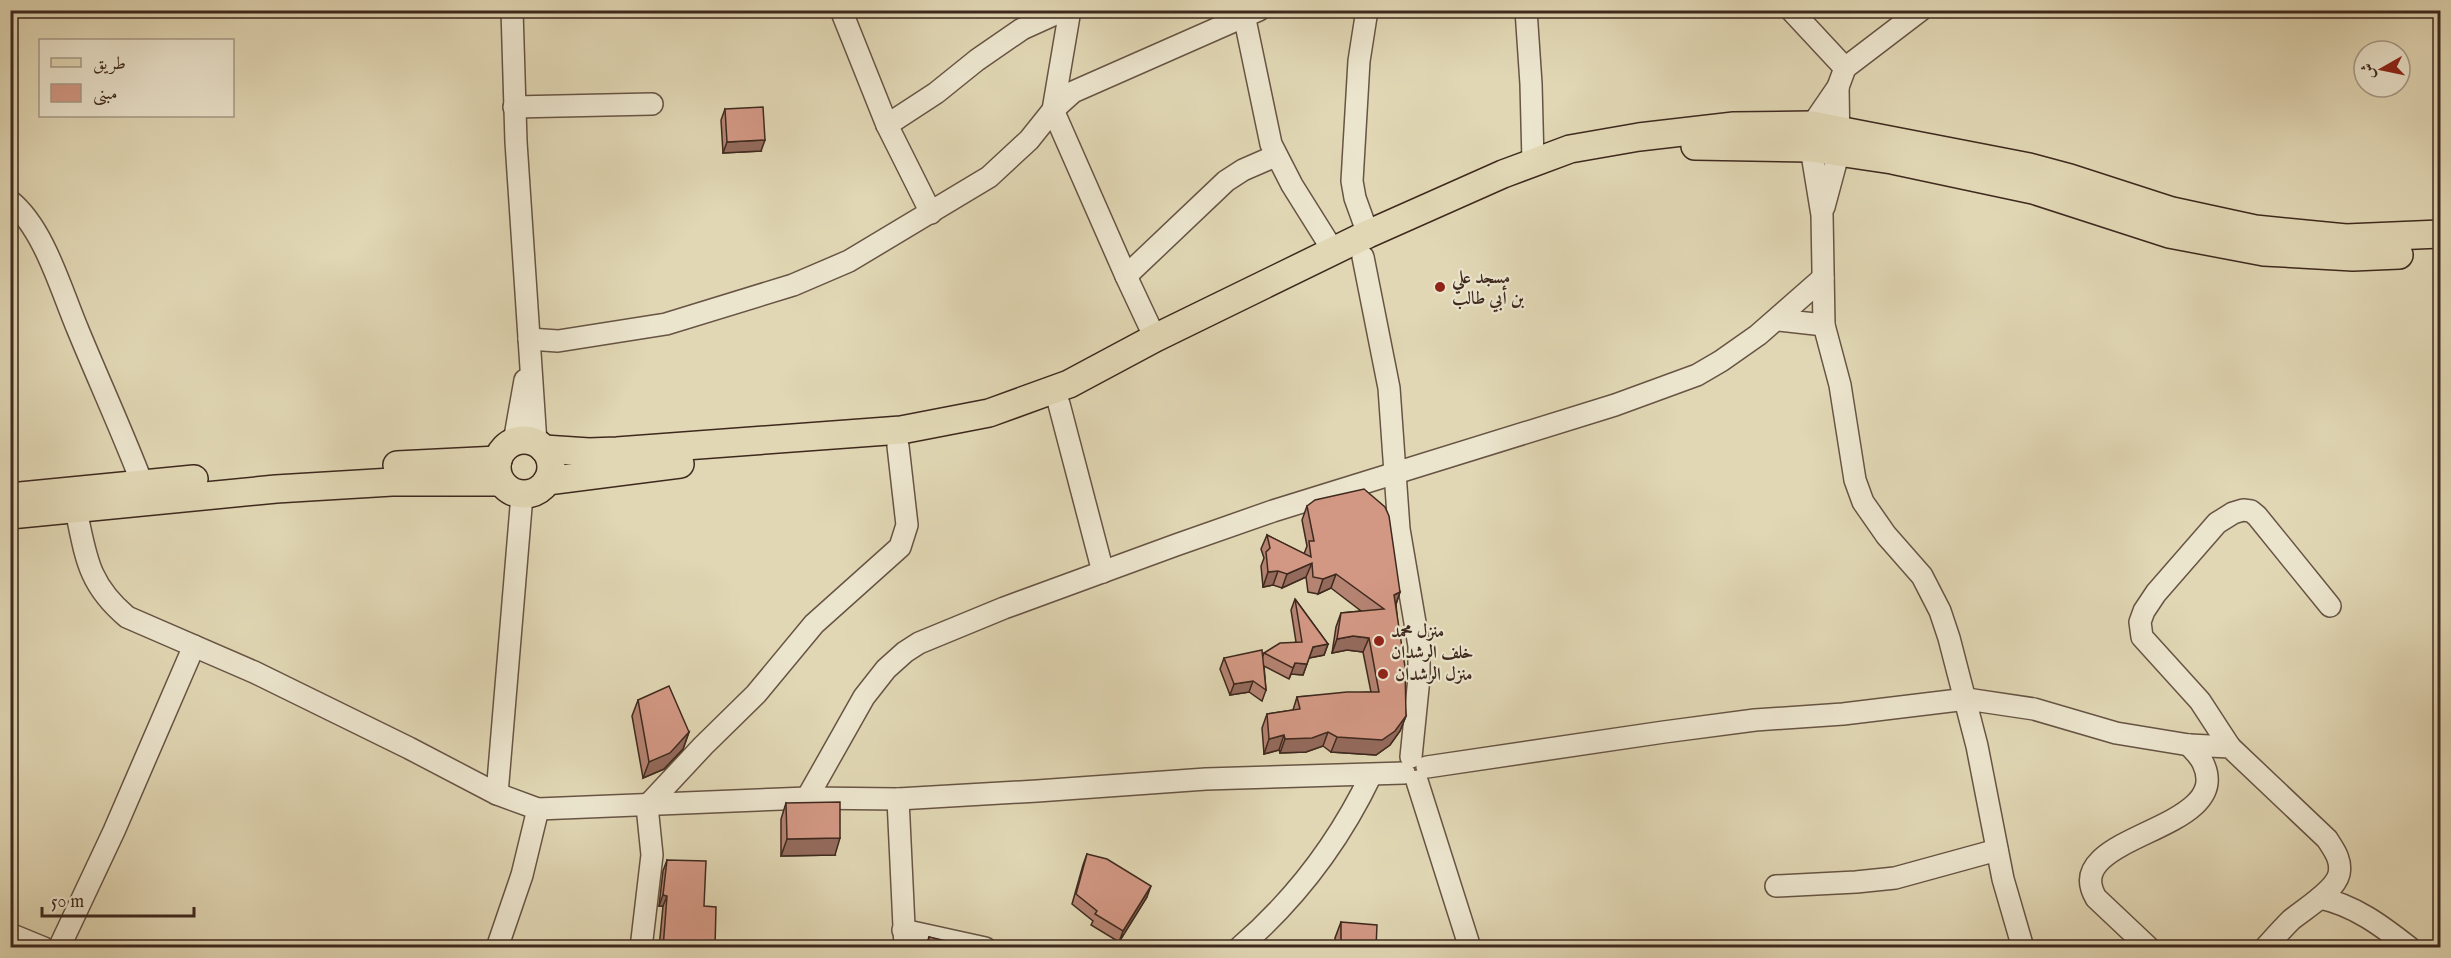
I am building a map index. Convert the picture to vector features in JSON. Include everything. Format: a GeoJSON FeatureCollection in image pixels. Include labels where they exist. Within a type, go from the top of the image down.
{"type":"FeatureCollection","features":[{"type":"Feature","properties":{"kind":"main road"},"geometry":{"type":"LineString","coordinates":[[519,462],[539,491],[548,481],[722,459],[898,446],[996,428],[1059,404],[1366,245],[1533,162],[1583,146],[1638,137],[1744,126],[2029,167],[2172,211],[2247,228],[2346,238],[2440,234]]}},
{"type":"Feature","properties":{"kind":"main road"},"geometry":{"type":"LineString","coordinates":[[10,515],[276,489],[392,482],[589,452],[862,433],[964,420],[1059,388],[1155,338],[1334,252],[1366,245],[1523,180],[1576,164],[1700,145],[1811,137]]}},
{"type":"Feature","properties":{"kind":"main road"},"geometry":{"type":"LineString","coordinates":[[1839,140],[1922,165],[2033,190],[2169,234],[2236,247],[2303,255],[2353,257],[2440,252]]}},
{"type":"Feature","properties":{"kind":"main road"},"geometry":{"type":"LineString","coordinates":[[10,496],[272,472],[519,462]]}},
{"type":"Feature","properties":{"kind":"street"},"geometry":{"type":"LineString","coordinates":[[496,795],[519,462],[530,348],[514,107],[512,10]]}},
{"type":"Feature","properties":{"kind":"street"},"geometry":{"type":"LineString","coordinates":[[841,10],[887,125],[931,213]]}},
{"type":"Feature","properties":{"kind":"street"},"geometry":{"type":"LineString","coordinates":[[887,125],[936,93],[977,60],[1022,29],[1064,10]]}},
{"type":"Feature","properties":{"kind":"street"},"geometry":{"type":"LineString","coordinates":[[1070,10],[1053,110],[1155,338]]}},
{"type":"Feature","properties":{"kind":"street"},"geometry":{"type":"LineString","coordinates":[[1366,10],[1359,61],[1352,181],[1366,245],[1389,388],[1400,537],[1419,646],[1419,678],[1411,741],[1415,769],[1470,948]]}},
{"type":"Feature","properties":{"kind":"street"},"geometry":{"type":"LineString","coordinates":[[1526,10],[1532,84],[1533,162]]}},
{"type":"Feature","properties":{"kind":"street"},"geometry":{"type":"LineString","coordinates":[[1791,10],[1842,78],[1839,140],[1822,215]]}},
{"type":"Feature","properties":{"kind":"street"},"geometry":{"type":"LineString","coordinates":[[1921,10],[1842,78],[1811,137],[1822,215],[1824,325],[1840,386],[1855,480],[1863,502],[1886,536],[1922,576],[1931,591],[1950,638],[1966,699],[2007,895],[2023,948]]}},
{"type":"Feature","properties":{"kind":"street"},"geometry":{"type":"LineString","coordinates":[[530,348],[558,341],[636,330],[694,316],[810,278],[849,261],[988,177],[1008,161],[1053,110],[1073,92],[1249,13],[1265,123],[1275,156],[1334,252]]}},
{"type":"Feature","properties":{"kind":"street"},"geometry":{"type":"LineString","coordinates":[[514,107],[652,104]]}},
{"type":"Feature","properties":{"kind":"street"},"geometry":{"type":"LineString","coordinates":[[1126,276],[1227,180],[1275,156]]}},
{"type":"Feature","properties":{"kind":"street"},"geometry":{"type":"LineString","coordinates":[[10,201],[26,215],[43,246],[118,420],[142,483]]}},
{"type":"Feature","properties":{"kind":"street"},"geometry":{"type":"LineString","coordinates":[[807,798],[864,697],[886,669],[919,643],[1004,608],[1273,511],[1615,405],[1697,375],[1721,361],[1778,320],[1823,278]]}},
{"type":"Feature","properties":{"kind":"street"},"geometry":{"type":"LineString","coordinates":[[1778,320],[1824,325]]}},
{"type":"Feature","properties":{"kind":"street"},"geometry":{"type":"LineString","coordinates":[[1059,404],[1103,572]]}},
{"type":"Feature","properties":{"kind":"street"},"geometry":{"type":"LineString","coordinates":[[641,948],[652,855],[647,806],[748,702],[814,624],[900,546],[907,525],[898,446]]}},
{"type":"Feature","properties":{"kind":"street"},"geometry":{"type":"LineString","coordinates":[[76,510],[90,572],[111,604],[127,617],[254,672],[496,795],[538,809],[807,798],[898,798],[1206,779],[1371,775],[1755,720],[1844,714],[1966,699],[2011,704],[2116,733],[2189,745],[2230,747]]}},
{"type":"Feature","properties":{"kind":"street"},"geometry":{"type":"LineString","coordinates":[[2265,948],[2291,921],[2320,898],[2337,879],[2339,865],[2335,851],[2327,839],[2230,747],[2200,701],[2142,637],[2140,621],[2148,603],[2217,523],[2243,510],[2251,511],[2257,516],[2330,606]]}},
{"type":"Feature","properties":{"kind":"street"},"geometry":{"type":"LineString","coordinates":[[59,948],[114,831],[194,646]]}},
{"type":"Feature","properties":{"kind":"street"},"geometry":{"type":"LineString","coordinates":[[2149,948],[2096,898],[2092,890],[2091,873],[2094,866],[2115,850],[2176,818],[2198,799],[2206,783],[2206,772],[2202,761],[2189,745]]}},
{"type":"Feature","properties":{"kind":"street"},"geometry":{"type":"LineString","coordinates":[[1239,948],[1272,918],[1315,870],[1352,814],[1371,775]]}},
{"type":"Feature","properties":{"kind":"street"},"geometry":{"type":"LineString","coordinates":[[898,798],[904,939],[985,948]]}},
{"type":"Feature","properties":{"kind":"street"},"geometry":{"type":"LineString","coordinates":[[497,948],[522,875],[538,809]]}},
{"type":"Feature","properties":{"kind":"street"},"geometry":{"type":"LineString","coordinates":[[1776,886],[1877,881],[1997,850]]}},
{"type":"Feature","properties":{"kind":"street"},"geometry":{"type":"LineString","coordinates":[[2320,898],[2334,901],[2366,916],[2410,948]]}},
{"type":"Feature","properties":{"kind":"street"},"geometry":{"type":"LineString","coordinates":[[10,934],[44,948]]}},
{"type":"Feature","properties":{"kind":"building"},"geometry":{"type":"Polygon","coordinates":[[[763,107],[765,140],[727,142],[725,109],[763,107]]]}},
{"type":"Feature","properties":{"kind":"building"},"geometry":{"type":"Polygon","coordinates":[[[1364,489],[1385,507],[1389,516],[1400,592],[1394,595],[1405,667],[1406,716],[1395,731],[1382,740],[1337,737],[1328,732],[1312,738],[1285,739],[1284,735],[1269,739],[1267,714],[1300,709],[1297,697],[1347,692],[1379,692],[1369,638],[1353,636],[1337,639],[1341,613],[1384,609],[1336,574],[1323,579],[1313,577],[1312,563],[1287,574],[1278,571],[1268,572],[1266,552],[1270,548],[1267,535],[1311,557],[1309,541],[1314,541],[1307,506],[1315,500],[1364,489]]]}},
{"type":"Feature","properties":{"kind":"building"},"geometry":{"type":"Polygon","coordinates":[[[1295,599],[1328,644],[1313,647],[1307,664],[1295,663],[1293,668],[1264,653],[1280,643],[1302,642],[1295,599]]]}},
{"type":"Feature","properties":{"kind":"building"},"geometry":{"type":"Polygon","coordinates":[[[1262,650],[1266,690],[1253,681],[1234,684],[1224,658],[1262,650]]]}},
{"type":"Feature","properties":{"kind":"building"},"geometry":{"type":"Polygon","coordinates":[[[669,686],[689,732],[670,753],[649,762],[638,700],[669,686]]]}},
{"type":"Feature","properties":{"kind":"building"},"geometry":{"type":"Polygon","coordinates":[[[840,802],[840,838],[787,839],[786,803],[840,802]]]}},
{"type":"Feature","properties":{"kind":"building"},"geometry":{"type":"Polygon","coordinates":[[[1087,854],[1107,859],[1151,886],[1123,931],[1095,914],[1097,911],[1076,894],[1087,854]]]}},
{"type":"Feature","properties":{"kind":"building"},"geometry":{"type":"Polygon","coordinates":[[[667,860],[706,861],[704,906],[716,907],[715,948],[663,948],[667,896],[663,895],[667,860]]]}},
{"type":"Feature","properties":{"kind":"building"},"geometry":{"type":"Polygon","coordinates":[[[1341,922],[1377,925],[1376,948],[1341,948],[1341,922]]]}},
{"type":"Feature","properties":{"kind":"building"},"geometry":{"type":"Polygon","coordinates":[[[929,937],[951,942],[964,948],[929,948],[929,937]]]}},
{"type":"Feature","properties":{"kind":"building"},"geometry":{"type":"Polygon","coordinates":[[[1316,941],[1332,941],[1330,948],[1314,948],[1316,941]]]}},
{"type":"Feature","properties":{"kind":"place","name":"مسجد علي بن أبي طالب"},"geometry":{"type":"Point","coordinates":[1440,287]}},
{"type":"Feature","properties":{"kind":"place","name":"منزل محمد خلف الرشدان"},"geometry":{"type":"Point","coordinates":[1379,641]}},
{"type":"Feature","properties":{"kind":"place","name":"منزل الرشدان"},"geometry":{"type":"Point","coordinates":[1383,674]}}]}
